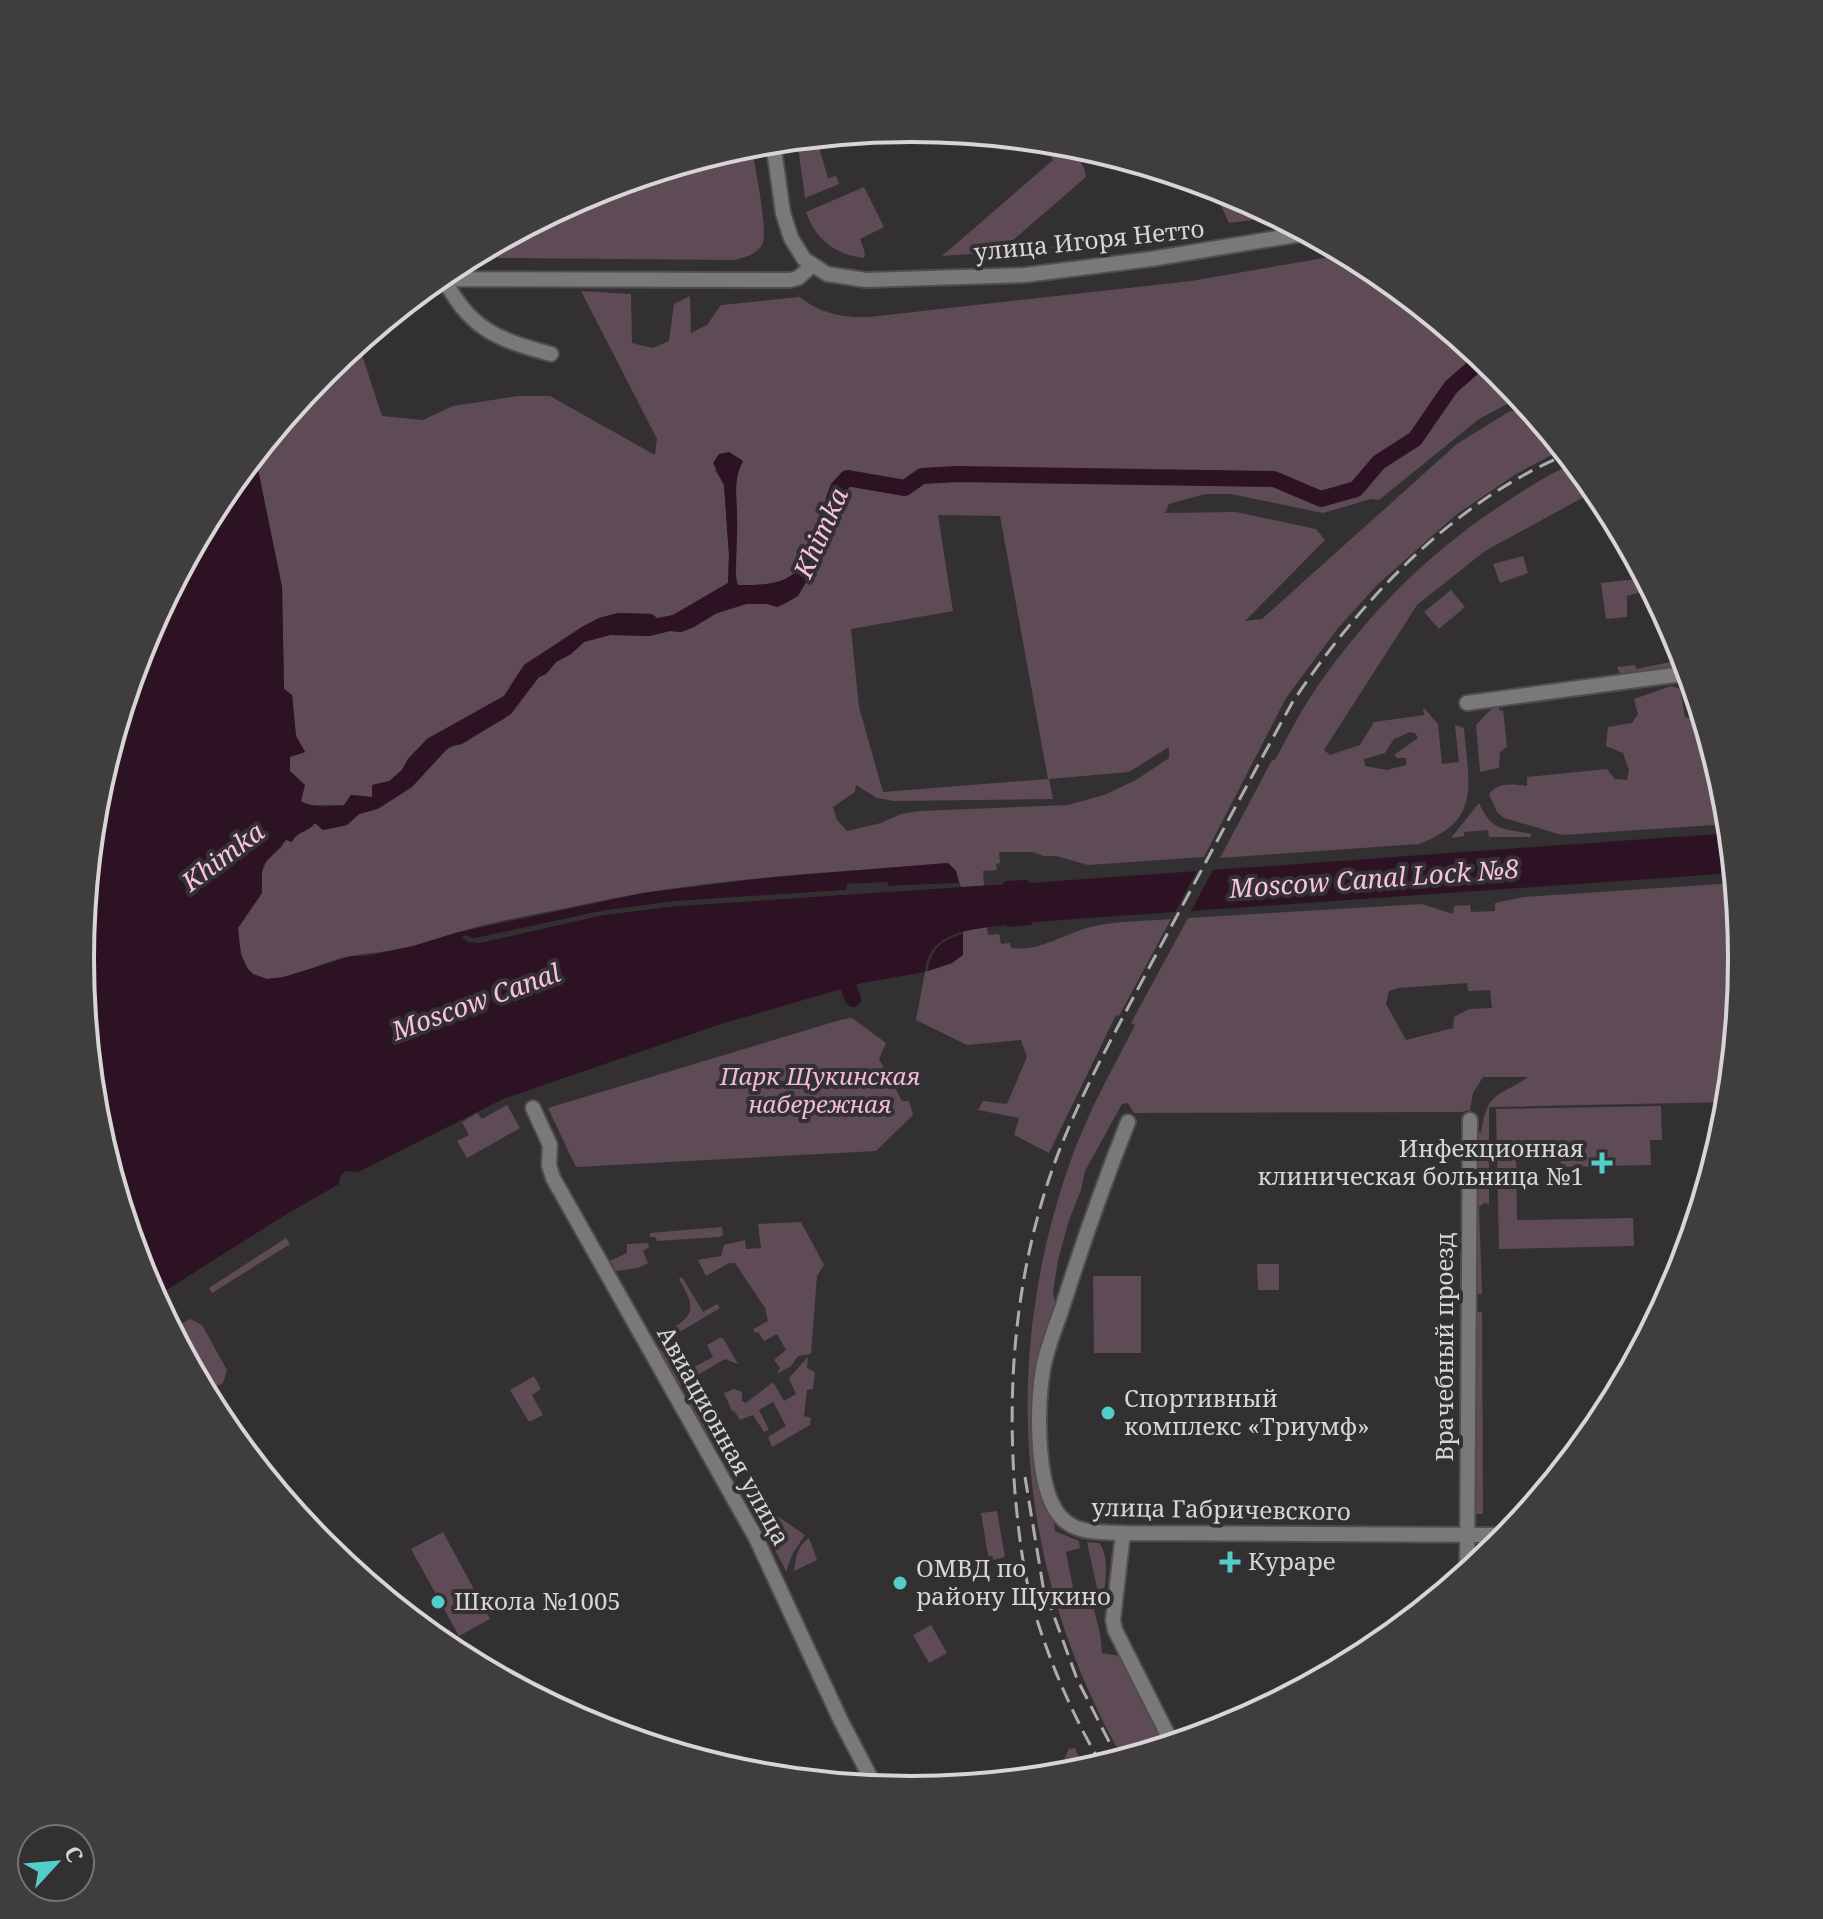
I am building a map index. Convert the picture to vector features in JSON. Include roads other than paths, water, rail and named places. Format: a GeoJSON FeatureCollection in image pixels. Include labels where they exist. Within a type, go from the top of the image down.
{"type":"FeatureCollection","features":[{"type":"Feature","properties":{"kind":"street"},"geometry":{"type":"LineString","coordinates":[[462,277],[790,280],[813,265],[804,259],[791,238],[783,213],[775,154]]}},
{"type":"Feature","properties":{"kind":"street","name":"улица Игоря Нетто"},"geometry":{"type":"LineString","coordinates":[[813,265],[827,274],[866,280],[1025,275],[1151,259],[1291,236]]}},
{"type":"Feature","properties":{"kind":"street"},"geometry":{"type":"LineString","coordinates":[[449,286],[465,313],[493,334],[551,354]]}},
{"type":"Feature","properties":{"kind":"street"},"geometry":{"type":"LineString","coordinates":[[1467,703],[1677,675]]}},
{"type":"Feature","properties":{"kind":"street","name":"Авиационная улица"},"geometry":{"type":"LineString","coordinates":[[533,1108],[550,1145],[549,1165],[553,1178],[756,1538],[869,1775]]}},
{"type":"Feature","properties":{"kind":"street","name":"Врачебный проезд"},"geometry":{"type":"LineString","coordinates":[[1467,1559],[1470,1120]]}},
{"type":"Feature","properties":{"kind":"street","name":"улица Габричевского"},"geometry":{"type":"LineString","coordinates":[[1128,1122],[1097,1201],[1043,1368],[1040,1438],[1046,1487],[1057,1515],[1083,1530],[1123,1533],[1493,1535]]}},
{"type":"Feature","properties":{"kind":"street"},"geometry":{"type":"LineString","coordinates":[[1123,1533],[1113,1620],[1115,1630],[1168,1736]]}},
{"type":"Feature","properties":{"kind":"water"},"geometry":{"type":"Polygon","coordinates":[[[729,452],[743,461],[736,488],[738,585],[775,582],[791,576],[798,570],[815,539],[822,539],[815,567],[798,596],[777,607],[746,604],[717,613],[681,632],[650,636],[610,635],[584,642],[539,677],[511,714],[462,744],[449,747],[412,787],[377,809],[359,814],[347,825],[323,830],[315,823],[292,842],[286,840],[264,864],[262,893],[238,928],[241,955],[253,974],[267,979],[283,977],[352,956],[413,946],[455,933],[643,893],[775,877],[948,863],[956,871],[959,883],[848,884],[847,890],[676,901],[601,911],[470,939],[468,942],[603,915],[677,906],[1719,834],[1724,874],[1033,922],[1031,925],[966,931],[943,940],[934,948],[925,972],[862,983],[724,1023],[503,1099],[358,1172],[345,1171],[339,1184],[165,1291],[137,1222],[110,1119],[96,1013],[96,906],[110,800],[137,697],[178,598],[232,505],[258,469],[282,587],[284,689],[292,695],[296,736],[305,752],[290,757],[290,771],[305,785],[301,801],[316,806],[344,805],[351,795],[372,797],[372,785],[389,781],[427,739],[504,696],[524,665],[582,627],[618,613],[652,614],[657,618],[673,615],[728,583],[724,485],[713,463],[719,454],[729,452]]]}},
{"type":"Feature","properties":{"kind":"water"},"geometry":{"type":"Polygon","coordinates":[[[963,934],[963,955],[952,963],[928,971],[939,946],[963,934]]]}},
{"type":"Feature","properties":{"kind":"waterway","name":"Khimka"},"geometry":{"type":"LineString","coordinates":[[813,559],[838,488],[847,478],[905,488],[922,476],[957,474],[1274,479],[1321,499],[1356,489],[1379,462],[1415,439],[1451,387],[1474,367]]}},
{"type":"Feature","properties":{"kind":"waterway"},"geometry":{"type":"LineString","coordinates":[[841,967],[853,999]]}},
{"type":"Feature","properties":{"kind":"railway"},"geometry":{"type":"LineString","coordinates":[[1096,1755],[1066,1696],[1033,1607],[1020,1542],[1015,1493],[1012,1414],[1016,1336],[1028,1258],[1048,1182],[1069,1126],[1109,1044],[1292,703],[1347,628],[1412,559],[1447,527],[1485,499],[1557,459]]}},
{"type":"Feature","properties":{"kind":"railway"},"geometry":{"type":"LineString","coordinates":[[1025,1477],[1043,1586],[1077,1679],[1114,1751]]}},
{"type":"Feature","properties":{"kind":"place","name":"Инфекционная клиническая больница №1"},"geometry":{"type":"Point","coordinates":[1602,1163]}},
{"type":"Feature","properties":{"kind":"place","name":"Спортивный комплекс «Триумф»"},"geometry":{"type":"Point","coordinates":[1108,1413]}},
{"type":"Feature","properties":{"kind":"place","name":"Кураре"},"geometry":{"type":"Point","coordinates":[1230,1562]}},
{"type":"Feature","properties":{"kind":"place","name":"ОМВД по району Щукино"},"geometry":{"type":"Point","coordinates":[900,1583]}},
{"type":"Feature","properties":{"kind":"place","name":"Школа №1005"},"geometry":{"type":"Point","coordinates":[438,1602]}},
{"type":"Feature","properties":{"kind":"water label","name":"Moscow Canal Lock №8"},"geometry":{"type":"Point","coordinates":[1374,879]}},
{"type":"Feature","properties":{"kind":"water label","name":"Moscow Canal"},"geometry":{"type":"Point","coordinates":[476,1002]}},
{"type":"Feature","properties":{"kind":"park label","name":"Парк Щукинская набережная"},"geometry":{"type":"Point","coordinates":[820,1091]}}]}
